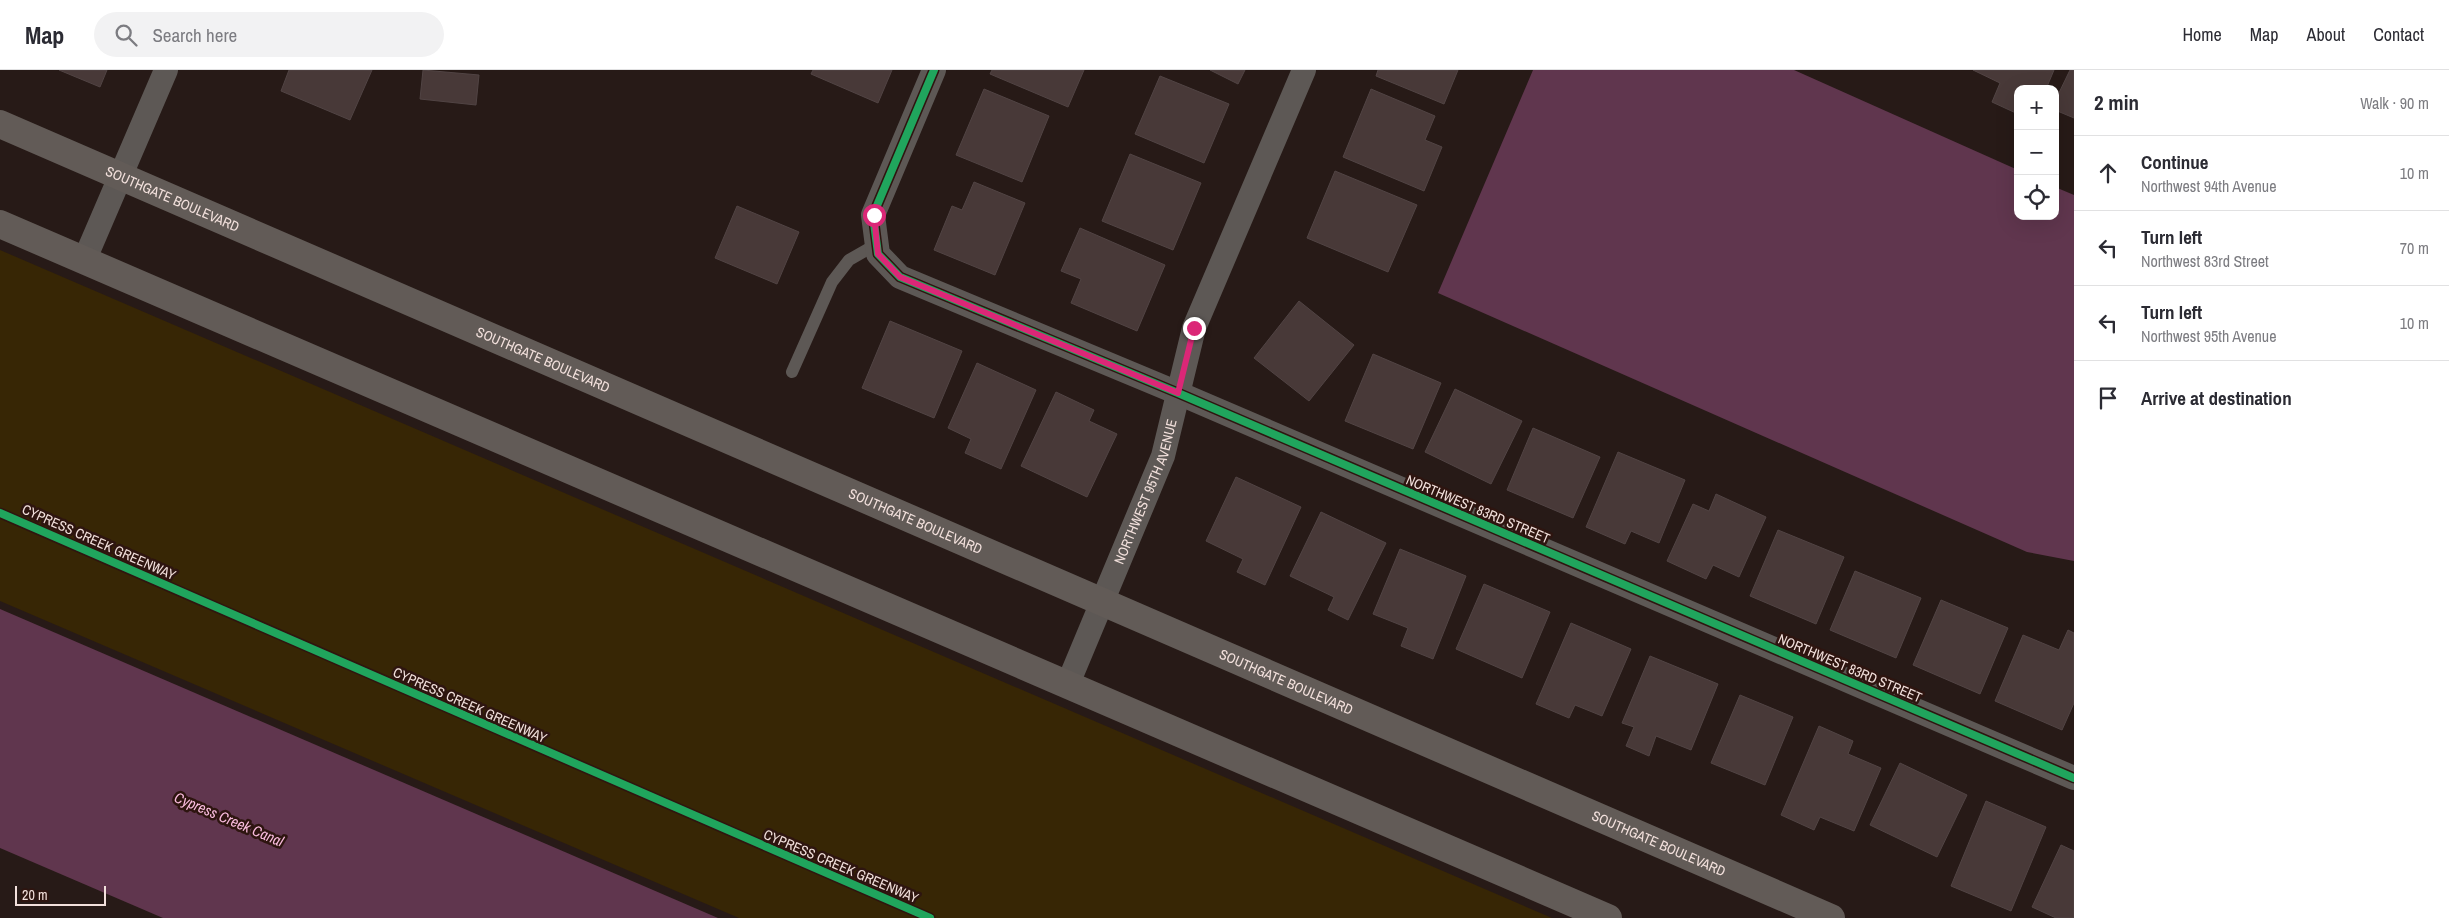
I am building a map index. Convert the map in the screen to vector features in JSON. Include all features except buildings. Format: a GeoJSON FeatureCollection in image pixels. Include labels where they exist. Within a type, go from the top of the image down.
{"type":"FeatureCollection","features":[{"type":"Feature","properties":{"kind":"main road","name":"SOUTHGATE BOULEVARD"},"geometry":{"type":"LineString","coordinates":[[0,124],[1831,918]]}},
{"type":"Feature","properties":{"kind":"main road"},"geometry":{"type":"LineString","coordinates":[[0,224],[1608,918]]}},
{"type":"Feature","properties":{"kind":"street"},"geometry":{"type":"LineString","coordinates":[[84,260],[122,176],[166,70]]}},
{"type":"Feature","properties":{"kind":"street"},"geometry":{"type":"LineString","coordinates":[[877,249],[874,215],[934,70]]}},
{"type":"Feature","properties":{"kind":"street","name":"NORTHWEST 95TH AVENUE"},"geometry":{"type":"LineString","coordinates":[[1067,686],[1104,603],[1163,456],[1194,328],[1304,70]]}},
{"type":"Feature","properties":{"kind":"street","name":"NORTHWEST 83RD STREET"},"geometry":{"type":"LineString","coordinates":[[877,249],[900,277],[1178,393],[2074,778]]}},
{"type":"Feature","properties":{"kind":"lane"},"geometry":{"type":"LineString","coordinates":[[792,372],[832,282],[849,260],[877,249]]}},
{"type":"Feature","properties":{"kind":"shaded area"},"geometry":{"type":"Polygon","coordinates":[[[0,250],[1552,918],[739,918],[0,601],[0,250]]]}},
{"type":"Feature","properties":{"kind":"water"},"geometry":{"type":"Polygon","coordinates":[[[1533,70],[1794,70],[2014,168],[2014,220],[2059,220],[2059,189],[2074,195],[2074,561],[2027,552],[1438,293],[1533,70]]]}},
{"type":"Feature","properties":{"kind":"water","name":"Cypress Creek Canal"},"geometry":{"type":"Polygon","coordinates":[[[0,609],[718,918],[163,918],[0,848],[0,609]]]}},
{"type":"Feature","properties":{"kind":"cycle path"},"geometry":{"type":"LineString","coordinates":[[934,70],[873,215],[878,254],[900,277],[1178,393],[2074,778]]}},
{"type":"Feature","properties":{"kind":"cycle path","name":"CYPRESS CREEK GREENWAY"},"geometry":{"type":"LineString","coordinates":[[0,513],[930,918]]}},
{"type":"Feature","properties":{"kind":"route"},"geometry":{"type":"LineString","coordinates":[[874,215],[878,254],[900,277],[1178,393],[1194,328]]}}]}
